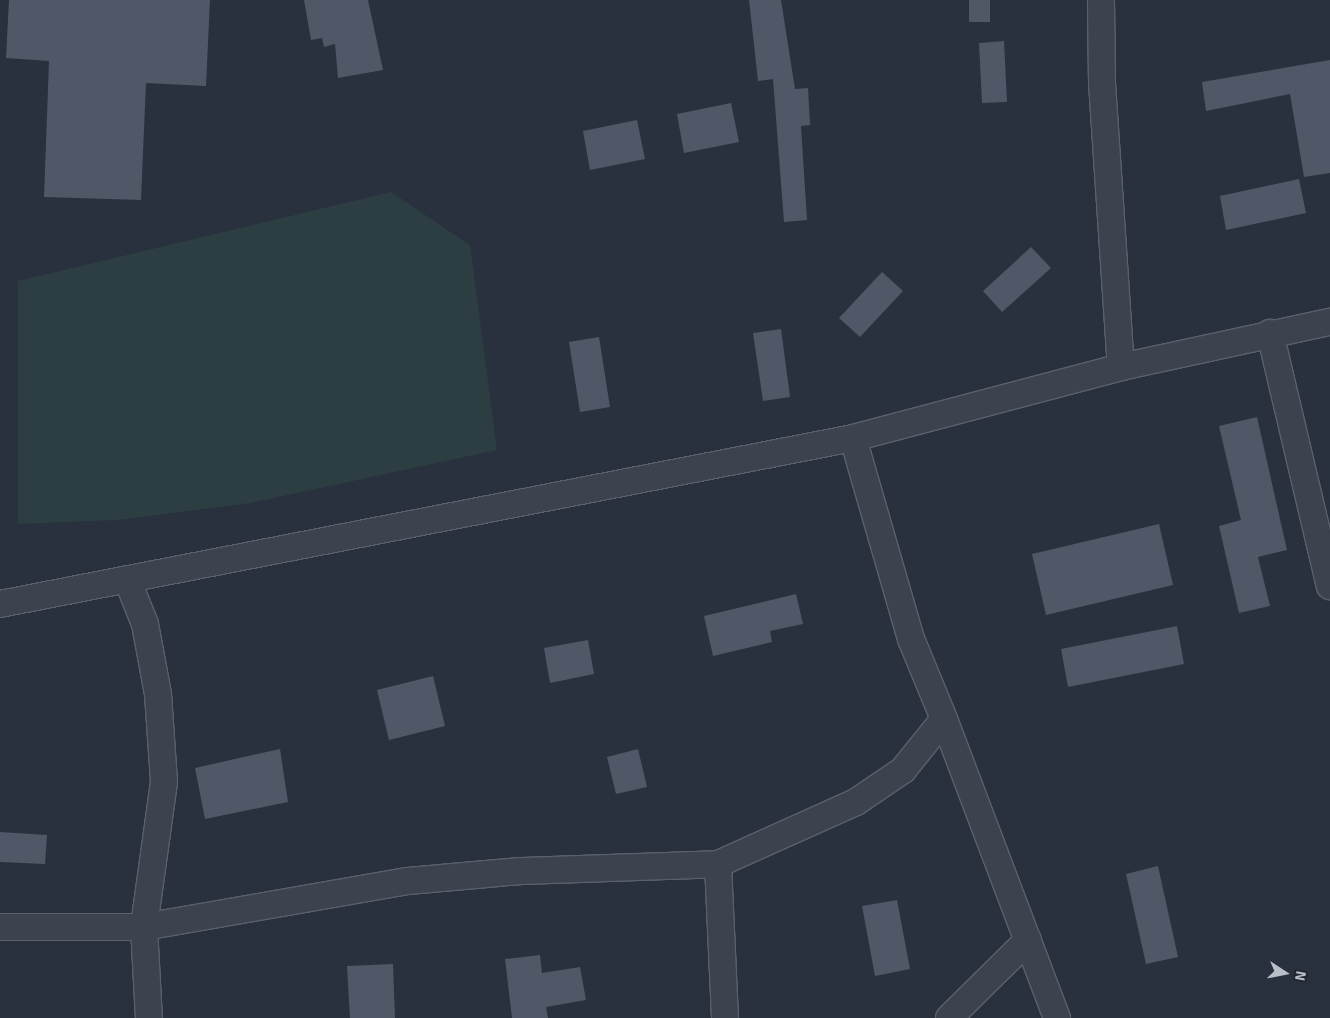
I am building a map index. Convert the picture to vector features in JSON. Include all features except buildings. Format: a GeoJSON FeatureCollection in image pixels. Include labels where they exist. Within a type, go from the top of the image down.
{"type":"FeatureCollection","features":[{"type":"Feature","properties":{"kind":"street"},"geometry":{"type":"LineString","coordinates":[[1101,0],[1102,83],[1121,367]]}},
{"type":"Feature","properties":{"kind":"street"},"geometry":{"type":"LineString","coordinates":[[0,604],[854,438],[1121,367],[1270,333],[1330,322]]}},
{"type":"Feature","properties":{"kind":"street"},"geometry":{"type":"LineString","coordinates":[[1270,333],[1330,586]]}},
{"type":"Feature","properties":{"kind":"street"},"geometry":{"type":"LineString","coordinates":[[854,438],[908,630],[944,719],[1057,1018]]}},
{"type":"Feature","properties":{"kind":"street"},"geometry":{"type":"LineString","coordinates":[[127,579],[145,624],[158,694],[164,782],[144,927],[149,1018]]}},
{"type":"Feature","properties":{"kind":"street"},"geometry":{"type":"LineString","coordinates":[[0,926],[144,927],[408,881],[521,870],[718,864],[856,802],[903,770],[944,719]]}},
{"type":"Feature","properties":{"kind":"street"},"geometry":{"type":"LineString","coordinates":[[718,864],[725,1018]]}},
{"type":"Feature","properties":{"kind":"street"},"geometry":{"type":"LineString","coordinates":[[949,1018],[1028,940]]}},
{"type":"Feature","properties":{"kind":"shaded area"},"geometry":{"type":"Polygon","coordinates":[[[391,192],[470,245],[497,450],[250,503],[118,520],[18,524],[18,281],[391,192]]]}}]}
